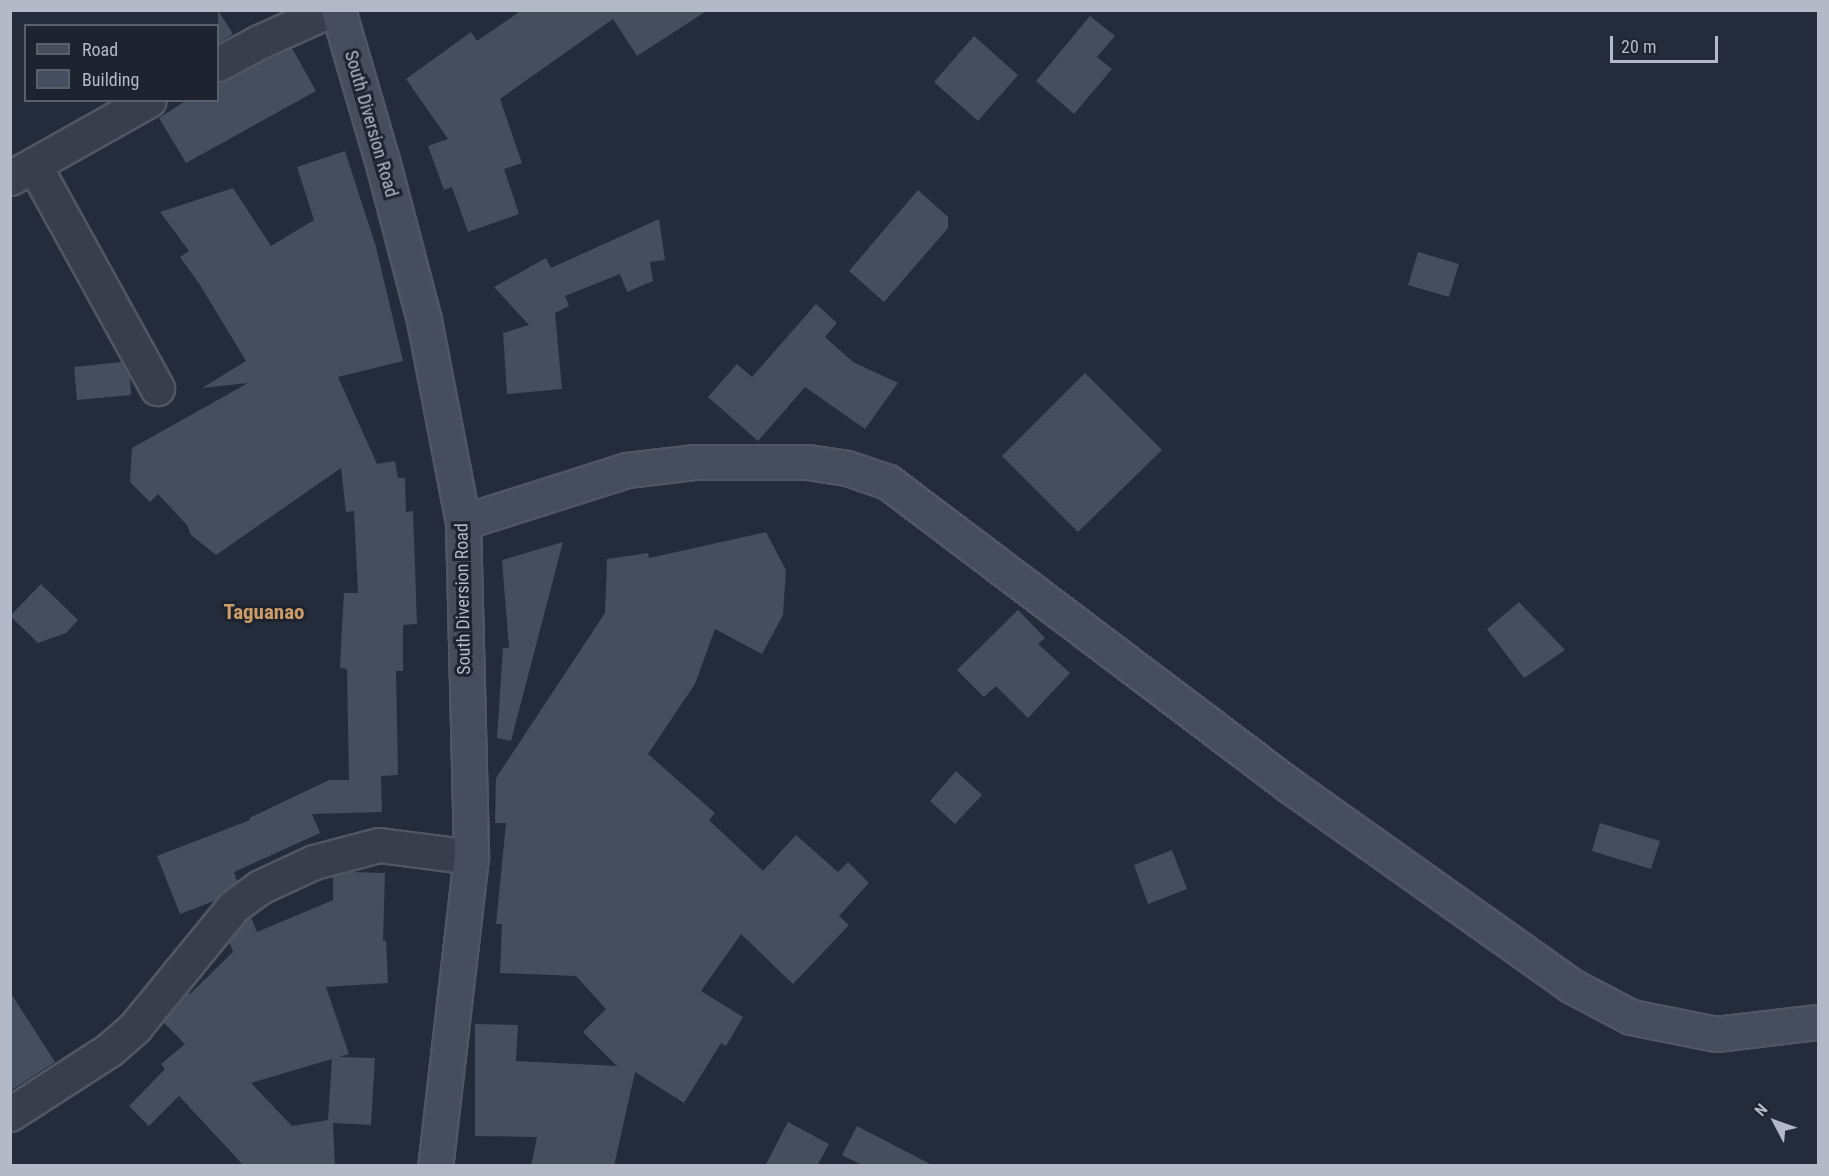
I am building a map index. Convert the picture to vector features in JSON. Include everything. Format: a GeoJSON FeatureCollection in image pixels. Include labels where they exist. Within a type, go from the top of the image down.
{"type":"FeatureCollection","features":[{"type":"Feature","properties":{"kind":"street"},"geometry":{"type":"LineString","coordinates":[[219,63],[259,42],[330,10]]}},
{"type":"Feature","properties":{"kind":"street","name":"South Diversion Road"},"geometry":{"type":"LineString","coordinates":[[338,10],[382,160],[424,320],[463,522],[471,857],[435,1166]]}},
{"type":"Feature","properties":{"kind":"street"},"geometry":{"type":"LineString","coordinates":[[145,102],[22,171],[157,388]]}},
{"type":"Feature","properties":{"kind":"street"},"geometry":{"type":"LineString","coordinates":[[463,522],[627,470],[694,462],[807,462],[847,468],[888,482],[1289,786],[1570,985],[1631,1017],[1716,1034],[1818,1022]]}},
{"type":"Feature","properties":{"kind":"street"},"geometry":{"type":"LineString","coordinates":[[10,1114],[109,1050],[135,1027],[234,906],[260,886],[314,862],[379,845],[471,857]]}},
{"type":"Feature","properties":{"kind":"building"},"geometry":{"type":"Polygon","coordinates":[[[218,10],[233,34],[219,42],[219,24],[218,10]]]}},
{"type":"Feature","properties":{"kind":"building"},"geometry":{"type":"Polygon","coordinates":[[[522,10],[708,10],[637,56],[613,19],[500,99],[522,163],[504,169],[519,214],[468,232],[452,187],[444,190],[428,146],[448,139],[406,79],[471,32],[477,41],[522,10]]]}},
{"type":"Feature","properties":{"kind":"building"},"geometry":{"type":"Polygon","coordinates":[[[1090,16],[1115,36],[1097,57],[1112,69],[1074,114],[1036,81],[1090,16]]]}},
{"type":"Feature","properties":{"kind":"building"},"geometry":{"type":"Polygon","coordinates":[[[974,36],[1018,75],[978,121],[934,82],[974,36]]]}},
{"type":"Feature","properties":{"kind":"building"},"geometry":{"type":"Polygon","coordinates":[[[292,48],[316,91],[186,163],[159,118],[184,102],[219,102],[219,83],[292,48]]]}},
{"type":"Feature","properties":{"kind":"building"},"geometry":{"type":"Polygon","coordinates":[[[345,151],[376,247],[403,361],[338,377],[377,464],[395,461],[398,478],[405,478],[406,512],[413,511],[417,624],[403,625],[403,671],[396,671],[398,775],[381,776],[382,812],[312,814],[320,833],[234,872],[237,881],[214,901],[180,914],[157,856],[250,820],[249,818],[329,780],[349,780],[347,669],[340,668],[342,626],[344,593],[358,593],[354,511],[346,512],[341,468],[216,555],[191,535],[187,525],[158,494],[150,502],[130,482],[132,448],[248,383],[202,388],[246,361],[200,285],[180,257],[189,251],[160,212],[233,188],[271,246],[314,220],[297,167],[345,151]]]}},
{"type":"Feature","properties":{"kind":"building"},"geometry":{"type":"Polygon","coordinates":[[[918,190],[948,217],[948,228],[884,302],[849,271],[918,190]]]}},
{"type":"Feature","properties":{"kind":"building"},"geometry":{"type":"Polygon","coordinates":[[[659,219],[665,260],[650,262],[653,281],[627,292],[620,274],[565,296],[569,306],[555,313],[562,389],[507,394],[503,333],[529,325],[494,287],[546,258],[551,268],[659,219]]]}},
{"type":"Feature","properties":{"kind":"building"},"geometry":{"type":"Polygon","coordinates":[[[1418,252],[1459,264],[1449,297],[1408,285],[1418,252]]]}},
{"type":"Feature","properties":{"kind":"building"},"geometry":{"type":"Polygon","coordinates":[[[816,304],[837,323],[825,337],[853,362],[898,383],[865,429],[805,387],[758,441],[708,397],[737,364],[752,377],[816,304]]]}},
{"type":"Feature","properties":{"kind":"building"},"geometry":{"type":"Polygon","coordinates":[[[122,362],[130,378],[131,395],[77,400],[74,367],[122,362]]]}},
{"type":"Feature","properties":{"kind":"building"},"geometry":{"type":"Polygon","coordinates":[[[1085,373],[1162,450],[1078,532],[1002,456],[1085,373]]]}},
{"type":"Feature","properties":{"kind":"building"},"geometry":{"type":"Polygon","coordinates":[[[766,532],[786,570],[783,615],[762,654],[715,629],[695,684],[648,754],[715,813],[709,820],[763,871],[796,835],[838,872],[848,862],[869,883],[839,916],[849,925],[793,984],[741,934],[701,991],[743,1017],[726,1046],[721,1043],[684,1103],[635,1072],[614,1166],[531,1166],[537,1137],[475,1136],[475,1024],[518,1025],[516,1061],[617,1066],[583,1032],[606,1009],[576,976],[500,973],[502,924],[496,924],[506,823],[495,823],[496,778],[605,613],[607,559],[648,553],[649,558],[766,532]]]}},
{"type":"Feature","properties":{"kind":"building"},"geometry":{"type":"Polygon","coordinates":[[[563,542],[511,741],[497,738],[503,648],[509,648],[502,560],[563,542]]]}},
{"type":"Feature","properties":{"kind":"building"},"geometry":{"type":"Polygon","coordinates":[[[41,584],[78,620],[66,633],[38,643],[10,616],[41,584]]]}},
{"type":"Feature","properties":{"kind":"building"},"geometry":{"type":"Polygon","coordinates":[[[1519,602],[1565,650],[1524,678],[1487,629],[1519,602]]]}},
{"type":"Feature","properties":{"kind":"building"},"geometry":{"type":"Polygon","coordinates":[[[1018,610],[1045,638],[1038,644],[1070,673],[1028,718],[996,686],[984,697],[957,670],[1018,610]]]}},
{"type":"Feature","properties":{"kind":"building"},"geometry":{"type":"Polygon","coordinates":[[[956,771],[982,795],[955,824],[930,801],[956,771]]]}},
{"type":"Feature","properties":{"kind":"building"},"geometry":{"type":"Polygon","coordinates":[[[1600,823],[1660,841],[1651,869],[1592,851],[1600,823]]]}},
{"type":"Feature","properties":{"kind":"building"},"geometry":{"type":"Polygon","coordinates":[[[1172,850],[1187,889],[1148,904],[1134,865],[1172,850]]]}},
{"type":"Feature","properties":{"kind":"building"},"geometry":{"type":"Polygon","coordinates":[[[350,872],[385,873],[383,941],[386,941],[388,983],[326,987],[349,1054],[339,1057],[375,1058],[371,1125],[333,1123],[335,1166],[244,1166],[179,1096],[149,1126],[129,1106],[165,1069],[161,1064],[185,1044],[163,1022],[188,992],[190,994],[233,952],[229,941],[247,920],[251,917],[257,932],[333,900],[333,876],[350,872]],[[332,1059],[251,1083],[292,1126],[328,1120],[332,1059]]]}},
{"type":"Feature","properties":{"kind":"building"},"geometry":{"type":"Polygon","coordinates":[[[10,992],[55,1062],[10,1091],[10,992]]]}},
{"type":"Feature","properties":{"kind":"building"},"geometry":{"type":"Polygon","coordinates":[[[788,1122],[829,1144],[817,1166],[765,1166],[788,1122]]]}},
{"type":"Feature","properties":{"kind":"building"},"geometry":{"type":"Polygon","coordinates":[[[857,1126],[934,1166],[864,1166],[842,1155],[857,1126]]]}},
{"type":"Feature","properties":{"kind":"district","name":"Taguanao"},"geometry":{"type":"Point","coordinates":[264,612]}}]}
